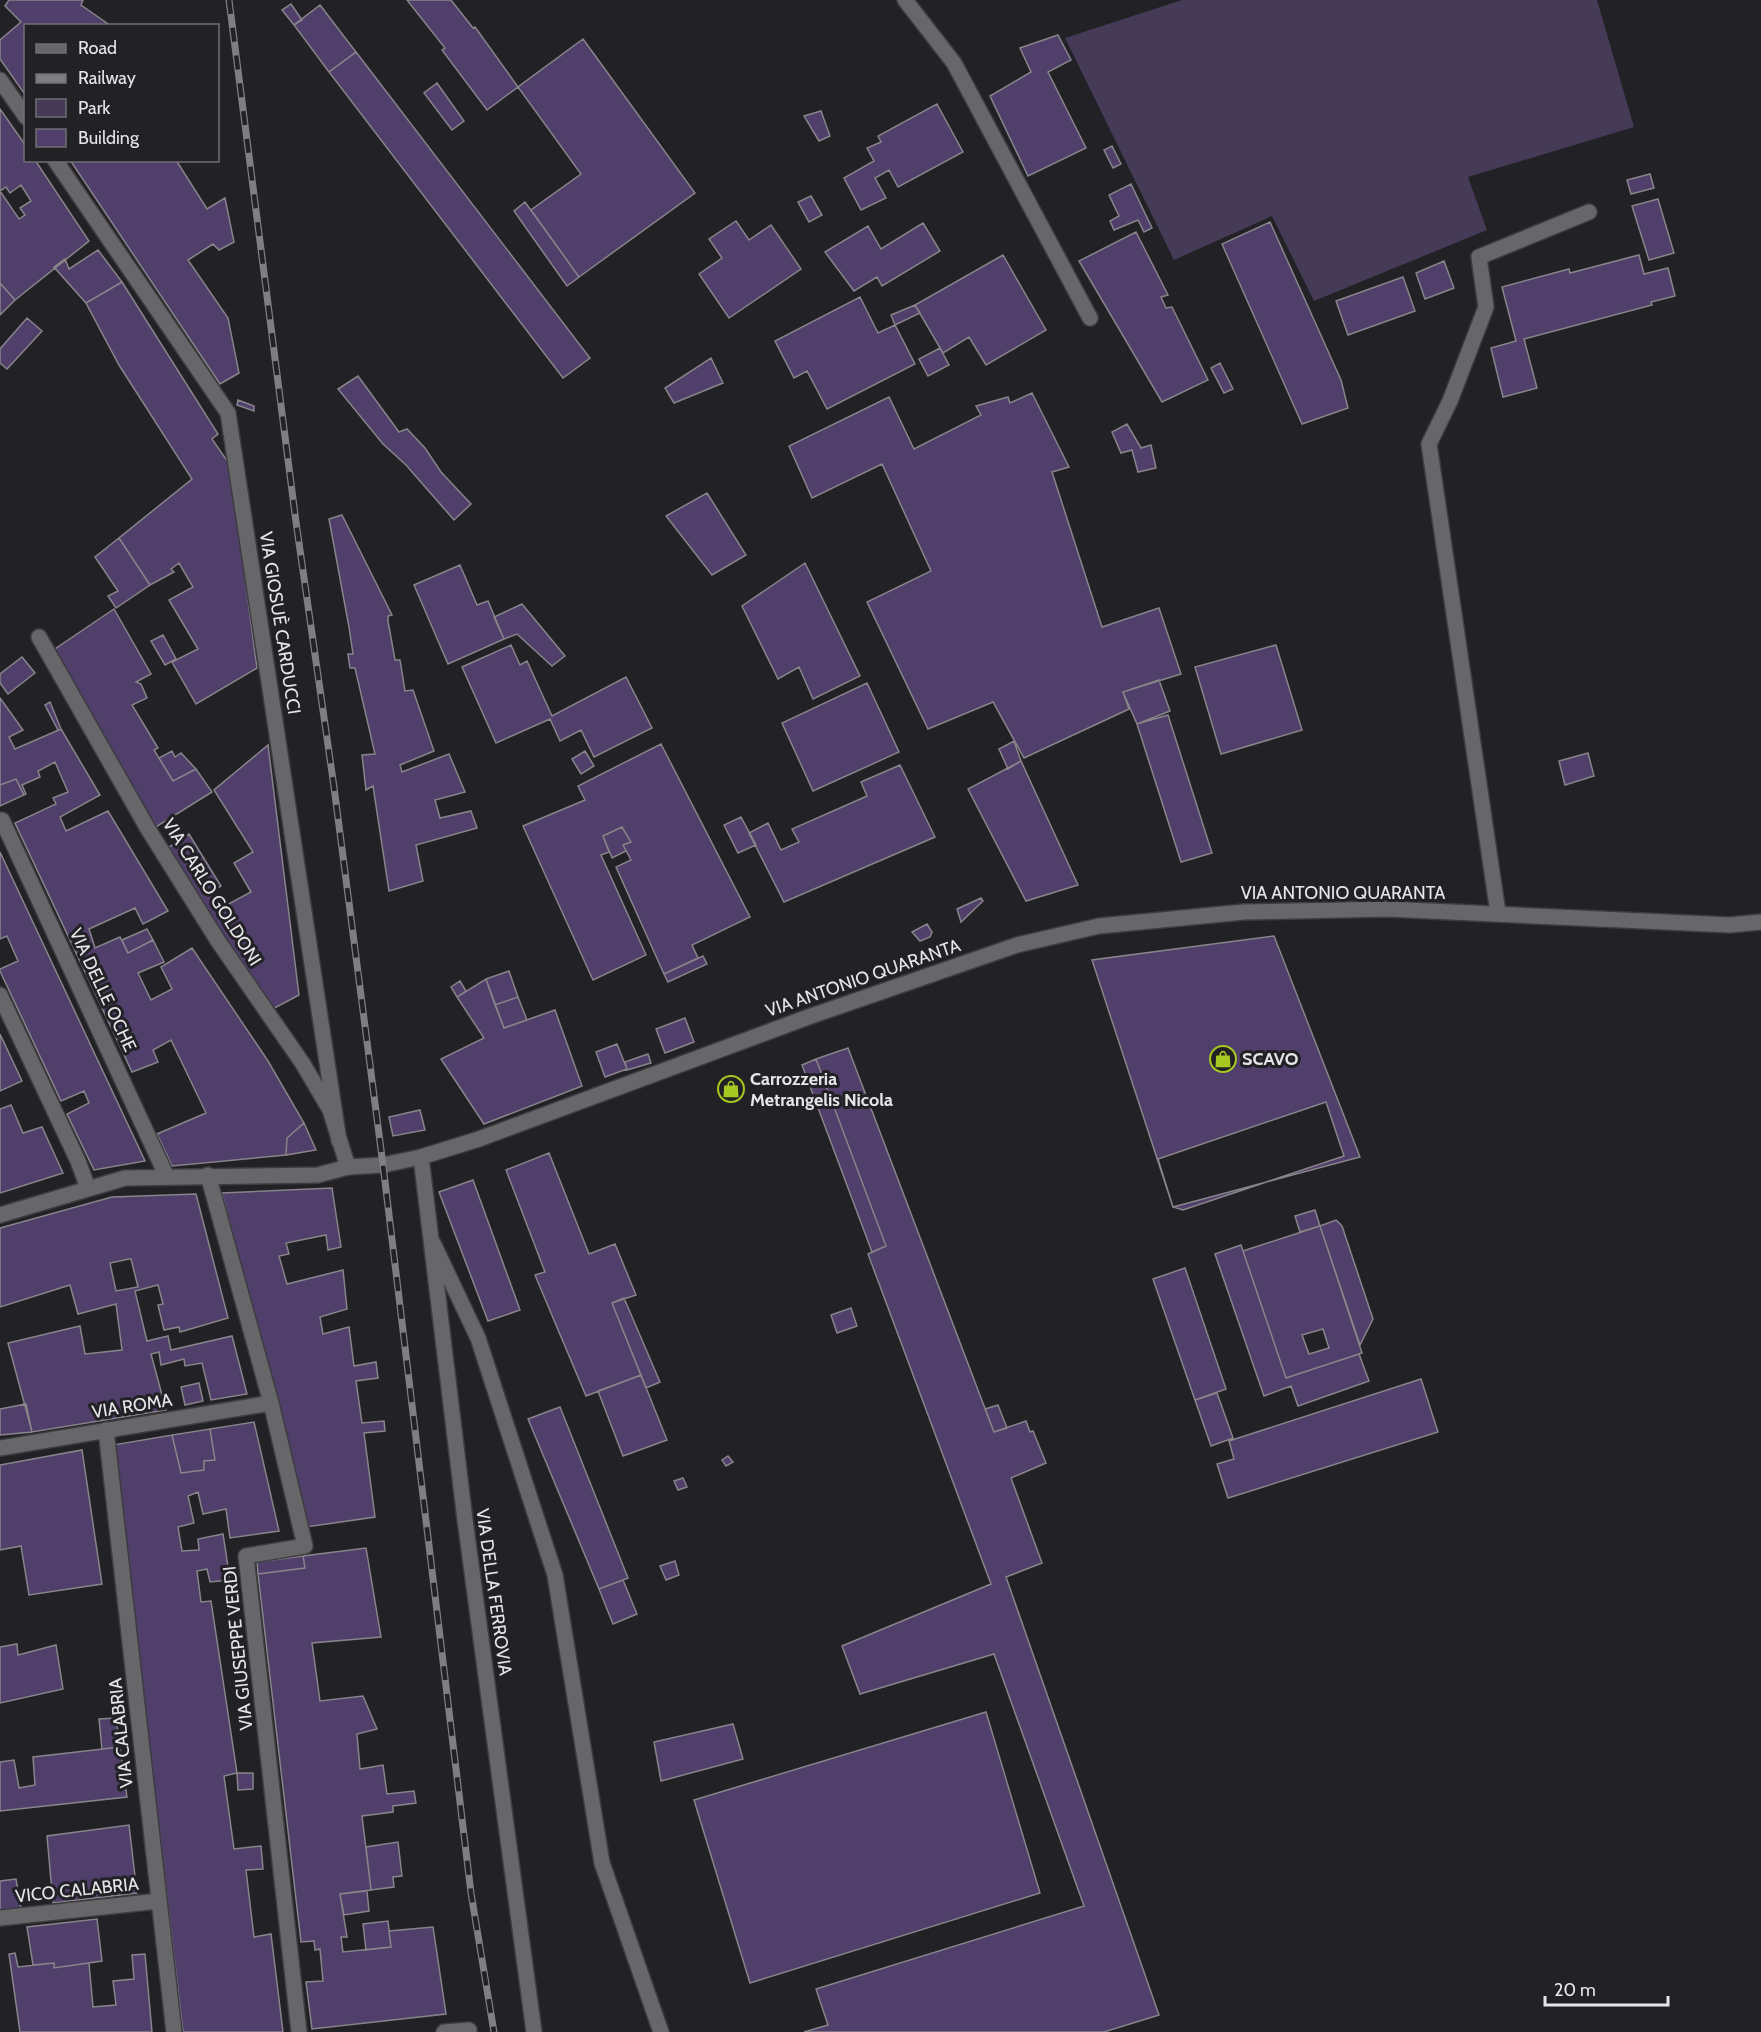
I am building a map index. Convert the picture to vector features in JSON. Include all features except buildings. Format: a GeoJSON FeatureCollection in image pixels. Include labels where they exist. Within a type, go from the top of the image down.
{"type":"FeatureCollection","features":[{"type":"Feature","properties":{"kind":"street"},"geometry":{"type":"LineString","coordinates":[[905,0],[954,63],[1090,318]]}},
{"type":"Feature","properties":{"kind":"street"},"geometry":{"type":"LineString","coordinates":[[0,80],[24,114]]}},
{"type":"Feature","properties":{"kind":"street","name":"VIA GIOSUÈ CARDUCCI"},"geometry":{"type":"LineString","coordinates":[[56,162],[228,413],[339,1141]]}},
{"type":"Feature","properties":{"kind":"street"},"geometry":{"type":"LineString","coordinates":[[1498,913],[1429,444],[1450,401],[1485,307],[1479,257],[1588,212]]}},
{"type":"Feature","properties":{"kind":"street","name":"VIA CARLO GOLDONI"},"geometry":{"type":"LineString","coordinates":[[39,638],[148,828],[218,941],[309,1073],[330,1110],[348,1167]]}},
{"type":"Feature","properties":{"kind":"street","name":"VIA DELLE OCHE"},"geometry":{"type":"LineString","coordinates":[[2,820],[167,1177]]}},
{"type":"Feature","properties":{"kind":"street","name":"VIA ANTONIO QUARANTA"},"geometry":{"type":"LineString","coordinates":[[0,1215],[126,1178],[318,1175],[348,1167],[383,1165],[421,1157],[811,1016],[1027,943],[1100,926],[1244,912],[1387,909],[1730,926],[1761,922]]}},
{"type":"Feature","properties":{"kind":"street"},"geometry":{"type":"LineString","coordinates":[[0,995],[78,1161],[88,1188]]}},
{"type":"Feature","properties":{"kind":"street","name":"VIA DELLA FERROVIA"},"geometry":{"type":"LineString","coordinates":[[421,1157],[465,1520],[534,2032]]}},
{"type":"Feature","properties":{"kind":"street","name":"VIA GIUSEPPE VERDI"},"geometry":{"type":"LineString","coordinates":[[208,1175],[271,1403],[305,1546],[246,1556],[299,2032]]}},
{"type":"Feature","properties":{"kind":"street"},"geometry":{"type":"LineString","coordinates":[[430,1238],[478,1338],[555,1575],[602,1863],[661,2032]]}},
{"type":"Feature","properties":{"kind":"street","name":"VIA ROMA"},"geometry":{"type":"LineString","coordinates":[[0,1448],[271,1403]]}},
{"type":"Feature","properties":{"kind":"street","name":"VIA CALABRIA"},"geometry":{"type":"LineString","coordinates":[[106,1430],[174,2032]]}},
{"type":"Feature","properties":{"kind":"street","name":"VICO CALABRIA"},"geometry":{"type":"LineString","coordinates":[[0,1918],[159,1901]]}},
{"type":"Feature","properties":{"kind":"street"},"geometry":{"type":"LineString","coordinates":[[444,2032],[469,2030]]}},
{"type":"Feature","properties":{"kind":"green space"},"geometry":{"type":"Polygon","coordinates":[[[1182,0],[1597,0],[1634,127],[1468,177],[1487,230],[1314,301],[1272,216],[1174,260],[1065,38],[1182,0]]]}},
{"type":"Feature","properties":{"kind":"railway"},"geometry":{"type":"LineString","coordinates":[[229,0],[296,522],[334,787],[383,1165],[471,1893],[494,2032]]}},
{"type":"Feature","properties":{"kind":"place","name":"SCAVO"},"geometry":{"type":"Point","coordinates":[1223,1059]}},
{"type":"Feature","properties":{"kind":"place","name":"Carrozzeria Metrangelis Nicola"},"geometry":{"type":"Point","coordinates":[731,1089]}}]}
